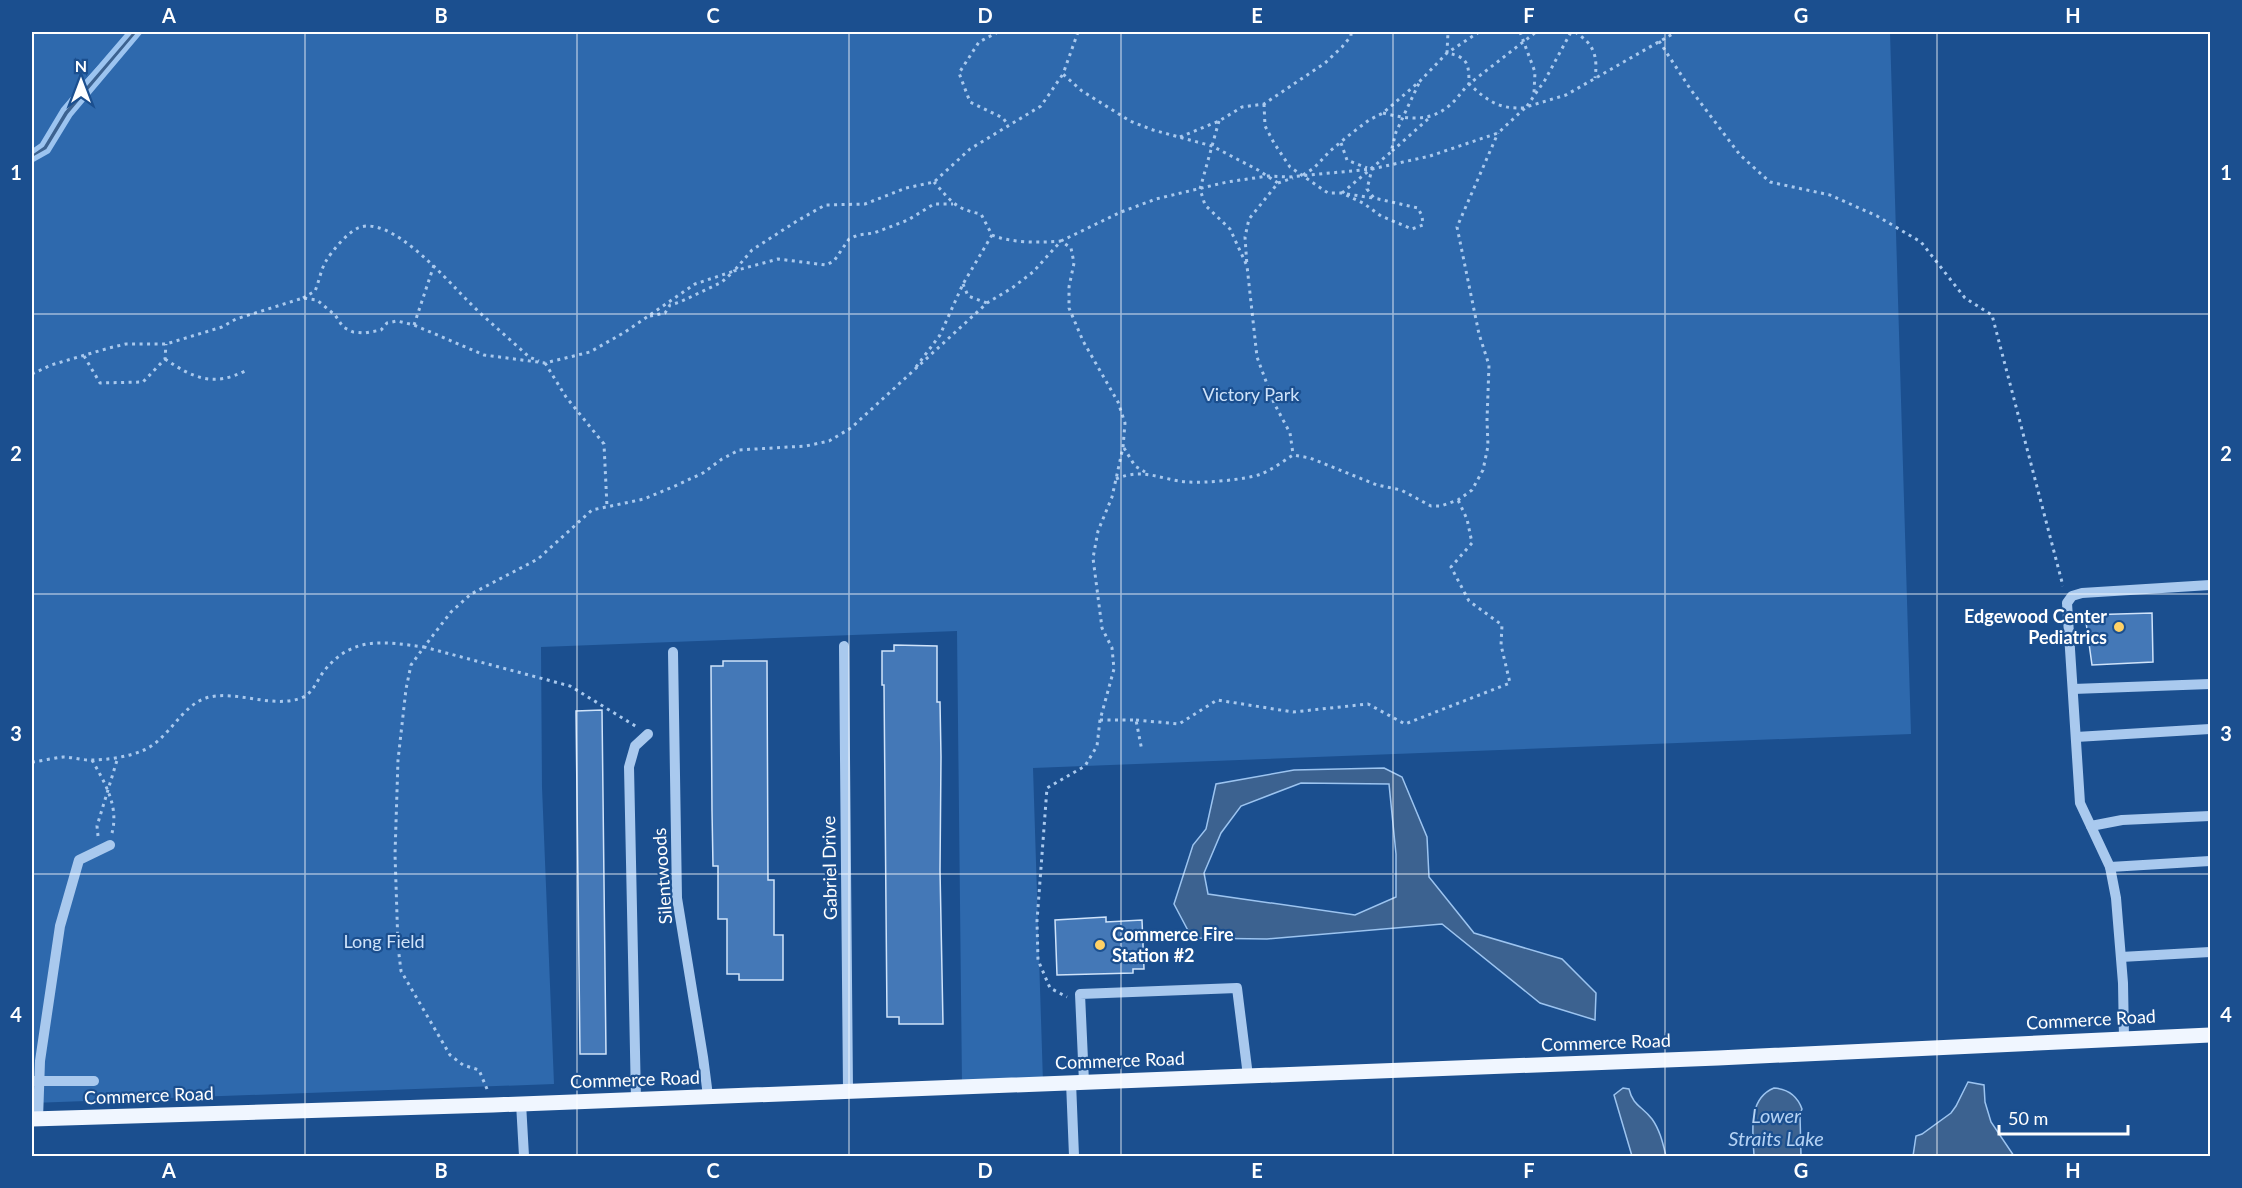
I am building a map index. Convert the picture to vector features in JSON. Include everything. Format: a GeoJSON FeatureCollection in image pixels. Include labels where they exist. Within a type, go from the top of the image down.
{"type":"FeatureCollection","features":[{"type":"Feature","properties":{"kind":"main road","name":"Commerce Road"},"geometry":{"type":"LineString","coordinates":[[35,1119],[493,1105],[1248,1076],[1784,1055],[2211,1035]]}},
{"type":"Feature","properties":{"kind":"street"},"geometry":{"type":"LineString","coordinates":[[2124,1038],[2116,898],[2110,867],[2080,804],[2067,603],[2072,596],[2082,593],[2211,585]]}},
{"type":"Feature","properties":{"kind":"street","name":"Gabriel Drive"},"geometry":{"type":"LineString","coordinates":[[844,646],[848,1091]]}},
{"type":"Feature","properties":{"kind":"street","name":"Silentwoods"},"geometry":{"type":"LineString","coordinates":[[673,652],[677,898],[708,1096]]}},
{"type":"Feature","properties":{"kind":"street"},"geometry":{"type":"LineString","coordinates":[[2073,689],[2211,684]]}},
{"type":"Feature","properties":{"kind":"street"},"geometry":{"type":"LineString","coordinates":[[2076,737],[2211,729]]}},
{"type":"Feature","properties":{"kind":"street"},"geometry":{"type":"LineString","coordinates":[[636,1099],[629,767],[635,746],[648,734]]}},
{"type":"Feature","properties":{"kind":"street"},"geometry":{"type":"LineString","coordinates":[[2091,826],[2122,820],[2211,816]]}},
{"type":"Feature","properties":{"kind":"street"},"geometry":{"type":"LineString","coordinates":[[35,1119],[35,1081],[60,926],[79,860],[104,848]]}},
{"type":"Feature","properties":{"kind":"street"},"geometry":{"type":"LineString","coordinates":[[2110,867],[2211,861]]}},
{"type":"Feature","properties":{"kind":"street"},"geometry":{"type":"LineString","coordinates":[[2121,957],[2211,952]]}},
{"type":"Feature","properties":{"kind":"street"},"geometry":{"type":"LineString","coordinates":[[1074,1156],[1080,994],[1237,988],[1248,1076]]}},
{"type":"Feature","properties":{"kind":"street"},"geometry":{"type":"LineString","coordinates":[[35,1081],[94,1081]]}},
{"type":"Feature","properties":{"kind":"street"},"geometry":{"type":"LineString","coordinates":[[521,1103],[524,1156]]}},
{"type":"Feature","properties":{"kind":"path"},"geometry":{"type":"LineString","coordinates":[[998,32],[979,42],[959,73],[969,102],[1003,118],[1008,125]]}},
{"type":"Feature","properties":{"kind":"path"},"geometry":{"type":"LineString","coordinates":[[649,316],[665,313],[670,305],[722,282],[752,250],[825,205],[865,204],[906,188],[934,182],[970,149],[1041,106],[1063,74],[1078,32]]}},
{"type":"Feature","properties":{"kind":"path"},"geometry":{"type":"LineString","coordinates":[[1178,137],[1219,121],[1242,107],[1264,104],[1325,63],[1342,47],[1351,36],[1351,32]]}},
{"type":"Feature","properties":{"kind":"path"},"geometry":{"type":"LineString","coordinates":[[1446,32],[1449,36],[1447,53]]}},
{"type":"Feature","properties":{"kind":"path"},"geometry":{"type":"LineString","coordinates":[[1293,455],[1290,433],[1274,403],[1257,357],[1245,237],[1249,219],[1278,183],[1302,176],[1314,168],[1330,151],[1370,120],[1383,113],[1420,81],[1447,53],[1479,32]]}},
{"type":"Feature","properties":{"kind":"path"},"geometry":{"type":"LineString","coordinates":[[1520,32],[1535,72],[1534,93],[1526,107]]}},
{"type":"Feature","properties":{"kind":"path"},"geometry":{"type":"LineString","coordinates":[[1342,194],[1429,118],[1450,106],[1469,84],[1536,32]]}},
{"type":"Feature","properties":{"kind":"path"},"geometry":{"type":"LineString","coordinates":[[1116,479],[1130,473],[1146,473],[1171,480],[1190,482],[1224,480],[1261,474],[1293,455],[1310,458],[1377,485],[1401,490],[1431,506],[1442,506],[1458,500],[1472,490],[1482,470],[1488,446],[1486,420],[1489,365],[1479,334],[1457,227],[1498,133],[1526,107],[1545,80],[1570,32]]}},
{"type":"Feature","properties":{"kind":"path"},"geometry":{"type":"LineString","coordinates":[[1575,32],[1586,39],[1598,61],[1594,79]]}},
{"type":"Feature","properties":{"kind":"path"},"geometry":{"type":"LineString","coordinates":[[1447,53],[1458,55],[1467,62],[1469,84],[1486,99],[1506,109],[1526,107],[1566,95],[1676,32]]}},
{"type":"Feature","properties":{"kind":"path"},"geometry":{"type":"LineString","coordinates":[[1659,41],[1690,90],[1740,155],[1770,182],[1830,195],[1877,216],[1921,242],[1965,298],[1992,315],[2067,603]]}},
{"type":"Feature","properties":{"kind":"path"},"geometry":{"type":"LineString","coordinates":[[1063,74],[1082,91],[1130,121],[1212,146],[1278,183]]}},
{"type":"Feature","properties":{"kind":"path"},"geometry":{"type":"LineString","coordinates":[[1391,152],[1396,132],[1420,81]]}},
{"type":"Feature","properties":{"kind":"path"},"geometry":{"type":"LineString","coordinates":[[1264,104],[1265,126],[1290,167],[1328,193],[1342,194],[1374,198],[1418,208],[1423,225],[1412,229],[1381,216],[1363,203],[1342,194]]}},
{"type":"Feature","properties":{"kind":"path"},"geometry":{"type":"LineString","coordinates":[[1383,113],[1404,118],[1429,118]]}},
{"type":"Feature","properties":{"kind":"path"},"geometry":{"type":"LineString","coordinates":[[1219,121],[1200,189],[1205,205],[1230,229],[1247,266]]}},
{"type":"Feature","properties":{"kind":"path"},"geometry":{"type":"LineString","coordinates":[[934,182],[953,204],[964,211],[981,214],[992,235],[1005,241],[1047,243],[1061,241],[1121,212],[1156,199],[1227,182],[1372,169],[1430,156],[1498,133]]}},
{"type":"Feature","properties":{"kind":"path"},"geometry":{"type":"LineString","coordinates":[[1341,143],[1347,160],[1372,169]]}},
{"type":"Feature","properties":{"kind":"path"},"geometry":{"type":"LineString","coordinates":[[1372,169],[1367,189],[1374,198]]}},
{"type":"Feature","properties":{"kind":"path"},"geometry":{"type":"LineString","coordinates":[[1315,174],[1315,184]]}},
{"type":"Feature","properties":{"kind":"path"},"geometry":{"type":"LineString","coordinates":[[303,298],[317,300],[344,327],[353,332],[365,333],[381,330],[387,323],[397,321],[414,325],[484,355],[545,363],[590,352],[649,316],[695,284],[778,259],[826,265],[834,261],[849,239],[874,233],[908,220],[934,204],[953,204]]}},
{"type":"Feature","properties":{"kind":"path"},"geometry":{"type":"LineString","coordinates":[[32,374],[51,365],[126,344],[166,344],[303,298],[315,291],[325,262],[349,234],[358,228],[369,226],[381,229],[407,243],[434,265],[464,298],[529,357],[545,363],[566,396],[604,444],[607,507]]}},
{"type":"Feature","properties":{"kind":"path"},"geometry":{"type":"LineString","coordinates":[[912,374],[940,335],[963,284],[992,235]]}},
{"type":"Feature","properties":{"kind":"path"},"geometry":{"type":"LineString","coordinates":[[493,1105],[480,1070],[463,1065],[450,1055],[401,971],[395,854],[398,760],[411,665],[451,612],[471,594],[538,559],[592,510],[644,499],[703,473],[739,450],[806,446],[829,441],[851,428],[987,303],[1033,272],[1061,241]]}},
{"type":"Feature","properties":{"kind":"path"},"geometry":{"type":"LineString","coordinates":[[1061,241],[1071,248],[1074,263],[1069,287],[1069,308],[1083,341],[1119,402],[1125,423],[1123,447],[1112,497],[1098,531],[1093,558],[1102,628],[1112,648],[1114,669],[1100,720],[1097,746],[1085,766],[1047,788],[1037,921],[1038,960],[1050,988],[1081,1007]]}},
{"type":"Feature","properties":{"kind":"path"},"geometry":{"type":"LineString","coordinates":[[414,325],[434,265]]}},
{"type":"Feature","properties":{"kind":"path"},"geometry":{"type":"LineString","coordinates":[[963,284],[968,296],[987,303]]}},
{"type":"Feature","properties":{"kind":"path"},"geometry":{"type":"LineString","coordinates":[[84,356],[100,383],[143,382],[165,359],[166,344]]}},
{"type":"Feature","properties":{"kind":"path"},"geometry":{"type":"LineString","coordinates":[[165,359],[186,374],[206,380],[229,379],[245,371]]}},
{"type":"Feature","properties":{"kind":"path"},"geometry":{"type":"LineString","coordinates":[[1123,447],[1135,466],[1146,473]]}},
{"type":"Feature","properties":{"kind":"path"},"geometry":{"type":"LineString","coordinates":[[1100,720],[1136,720],[1179,724],[1217,700],[1293,712],[1368,704],[1405,724],[1510,683],[1501,645],[1502,625],[1469,601],[1451,567],[1472,543],[1467,519],[1458,500]]}},
{"type":"Feature","properties":{"kind":"path"},"geometry":{"type":"LineString","coordinates":[[32,762],[63,757],[92,760],[118,757],[145,750],[170,731],[188,708],[206,698],[230,696],[286,702],[304,697],[316,686],[325,670],[343,654],[358,644],[384,642],[424,647],[570,686],[648,734]]}},
{"type":"Feature","properties":{"kind":"path"},"geometry":{"type":"LineString","coordinates":[[1136,720],[1142,751]]}},
{"type":"Feature","properties":{"kind":"path"},"geometry":{"type":"LineString","coordinates":[[104,848],[97,826],[118,757]]}},
{"type":"Feature","properties":{"kind":"path"},"geometry":{"type":"LineString","coordinates":[[92,760],[109,789],[116,820],[104,848]]}},
{"type":"Feature","properties":{"kind":"green space","name":"Victory Park"},"geometry":{"type":"Polygon","coordinates":[[[32,32],[1890,32],[1911,734],[1033,768],[1043,1082],[962,1084],[957,631],[541,647],[542,787],[554,1084],[32,1103],[32,32]]]}},
{"type":"Feature","properties":{"kind":"water"},"geometry":{"type":"Polygon","coordinates":[[[130,32],[140,32],[70,115],[48,151],[32,160],[32,152],[47,139],[69,100],[130,32]]]}},
{"type":"Feature","properties":{"kind":"water"},"geometry":{"type":"Polygon","coordinates":[[[1384,768],[1402,777],[1427,837],[1429,877],[1474,933],[1562,959],[1596,993],[1595,1020],[1540,1003],[1442,924],[1267,939],[1192,938],[1174,904],[1193,845],[1206,829],[1216,784],[1294,770],[1384,768]],[[1301,783],[1241,806],[1221,833],[1204,873],[1208,894],[1355,915],[1396,897],[1396,854],[1389,784],[1301,783]]]}},
{"type":"Feature","properties":{"kind":"water"},"geometry":{"type":"Polygon","coordinates":[[[1968,1082],[1984,1085],[1985,1102],[1991,1122],[2014,1156],[1913,1156],[1916,1136],[1951,1113],[1968,1082]]]}},
{"type":"Feature","properties":{"kind":"water"},"geometry":{"type":"Polygon","coordinates":[[[1623,1088],[1629,1089],[1635,1103],[1655,1123],[1666,1156],[1632,1156],[1614,1095],[1623,1088]]]}},
{"type":"Feature","properties":{"kind":"water","name":"Lower Straits Lake"},"geometry":{"type":"Polygon","coordinates":[[[1774,1088],[1791,1094],[1802,1109],[1800,1114],[1801,1156],[1754,1156],[1753,1127],[1756,1108],[1765,1093],[1774,1088]]]}},
{"type":"Feature","properties":{"kind":"building","name":"Edgewood Center Pediatrics"},"geometry":{"type":"Polygon","coordinates":[[[2152,613],[2153,662],[2092,665],[2085,615],[2152,613]]]}},
{"type":"Feature","properties":{"kind":"building"},"geometry":{"type":"Polygon","coordinates":[[[894,645],[937,646],[937,702],[940,702],[941,757],[940,870],[943,1024],[899,1024],[899,1017],[887,1017],[882,651],[894,651],[894,645]]]}},
{"type":"Feature","properties":{"kind":"building"},"geometry":{"type":"Polygon","coordinates":[[[723,661],[767,661],[768,880],[774,880],[774,935],[783,935],[783,980],[739,980],[739,974],[727,974],[727,919],[718,919],[718,866],[713,866],[712,811],[711,666],[723,666],[723,661]]]}},
{"type":"Feature","properties":{"kind":"building"},"geometry":{"type":"Polygon","coordinates":[[[602,710],[606,1054],[580,1054],[576,711],[602,710]]]}},
{"type":"Feature","properties":{"kind":"building","name":"Commerce Fire Station #2"},"geometry":{"type":"Polygon","coordinates":[[[1106,917],[1106,922],[1142,920],[1144,969],[1133,969],[1133,973],[1057,975],[1055,920],[1106,917]]]}},
{"type":"Feature","properties":{"kind":"waterway"},"geometry":{"type":"LineString","coordinates":[[32,152],[42,145],[63,110],[130,32]]}},
{"type":"Feature","properties":{"kind":"waterway"},"geometry":{"type":"LineString","coordinates":[[32,160],[48,151],[70,115],[140,32]]}},
{"type":"Feature","properties":{"kind":"place","name":"Edgewood Center Pediatrics"},"geometry":{"type":"Point","coordinates":[2119,627]}},
{"type":"Feature","properties":{"kind":"place","name":"Commerce Fire Station #2"},"geometry":{"type":"Point","coordinates":[1100,945]}},
{"type":"Feature","properties":{"kind":"park label","name":"Long Field"},"geometry":{"type":"Point","coordinates":[384,942]}}]}
